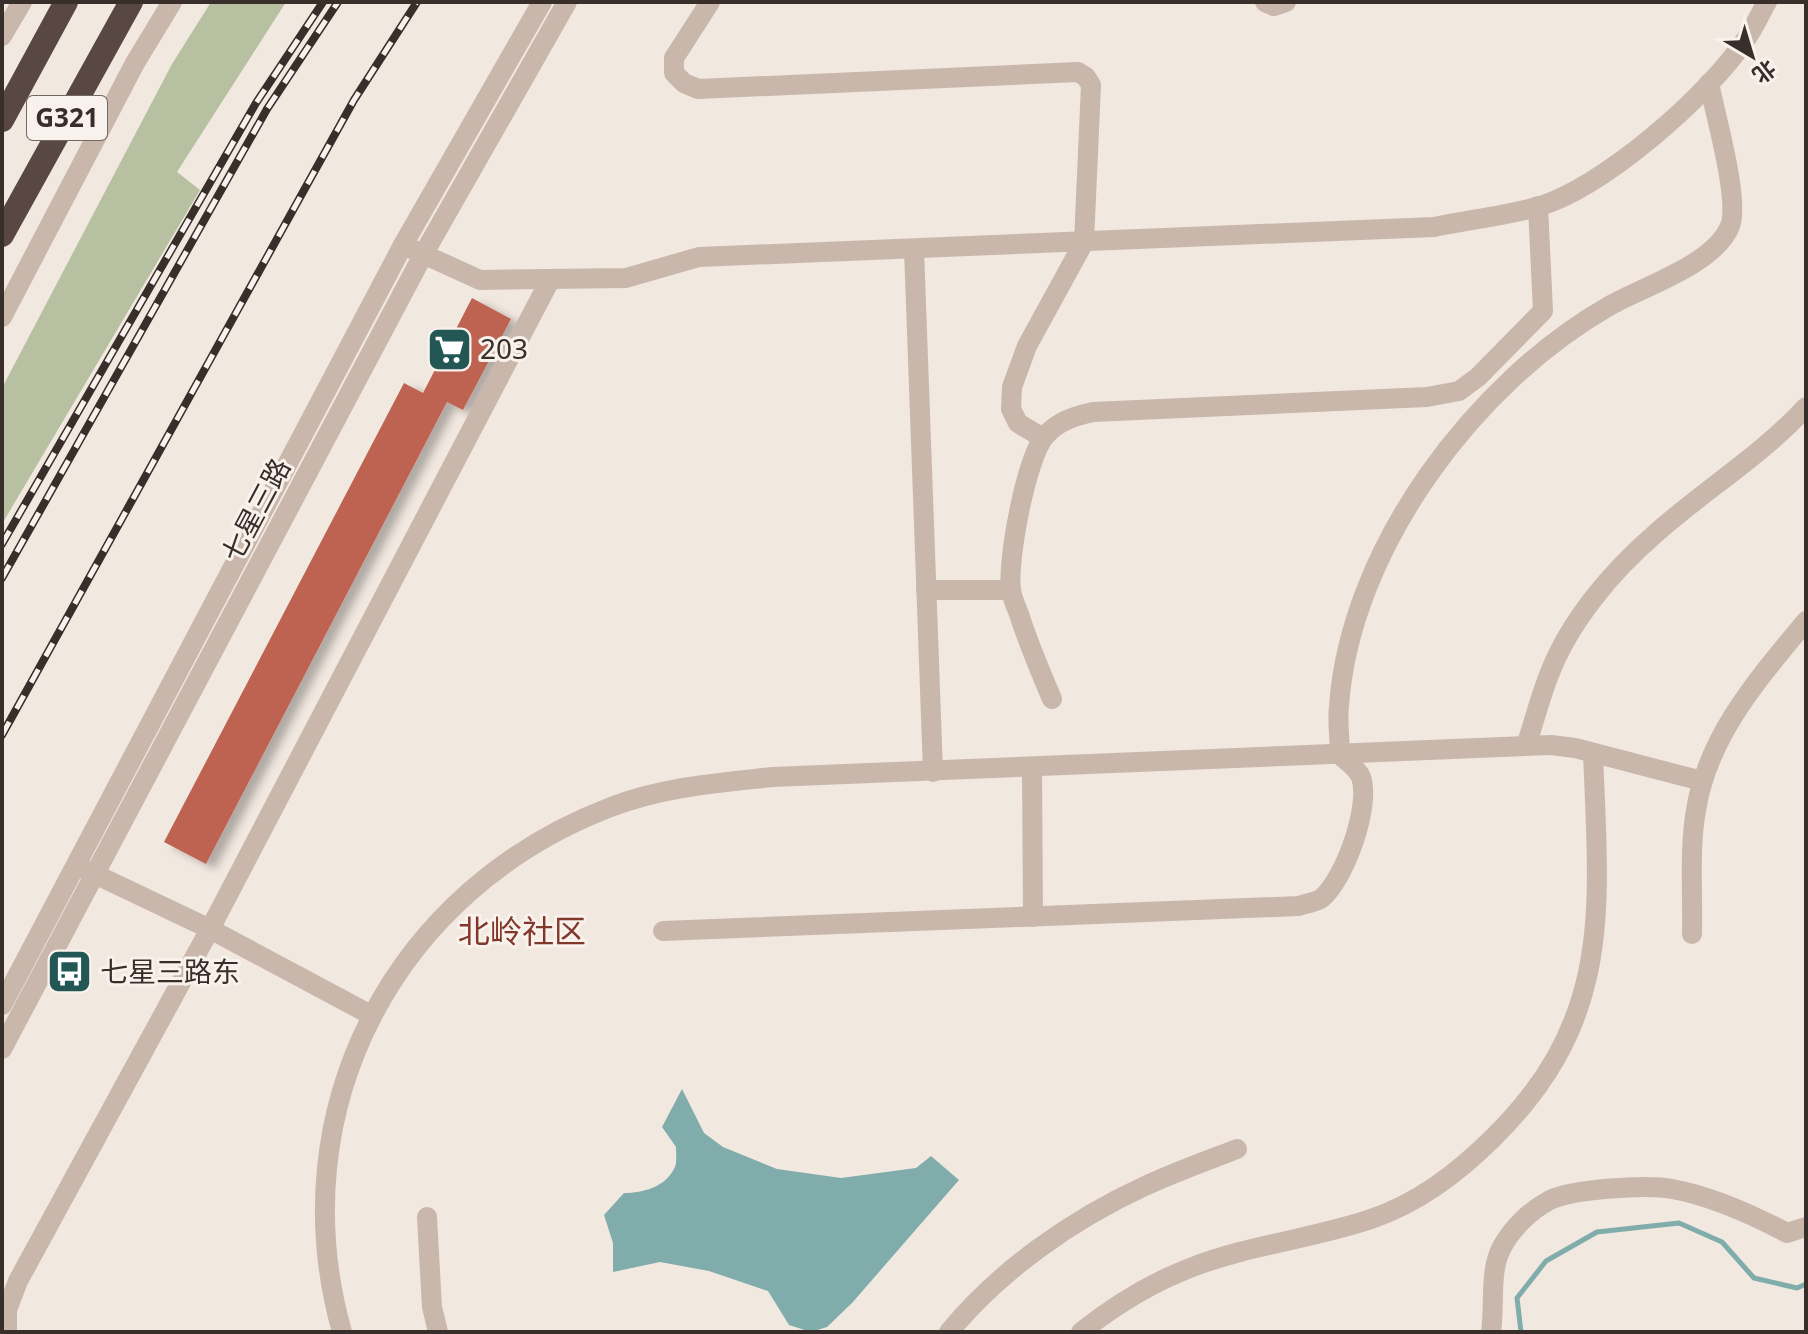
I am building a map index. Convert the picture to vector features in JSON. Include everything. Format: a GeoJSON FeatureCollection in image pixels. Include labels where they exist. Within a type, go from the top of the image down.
{"type":"FeatureCollection","features":[{"type":"Feature","properties":{"kind":"highway","name":"G321"},"geometry":{"type":"LineString","coordinates":[[2,120],[66,2]]}},
{"type":"Feature","properties":{"kind":"highway","name":"G321"},"geometry":{"type":"LineString","coordinates":[[2,235],[131,2]]}},
{"type":"Feature","properties":{"kind":"street"},"geometry":{"type":"LineString","coordinates":[[2,36],[22,2]]}},
{"type":"Feature","properties":{"kind":"street"},"geometry":{"type":"LineString","coordinates":[[2,317],[135,63],[172,2]]}},
{"type":"Feature","properties":{"kind":"street","name":"七星三路"},"geometry":{"type":"LineString","coordinates":[[2,1005],[403,245],[542,2]]}},
{"type":"Feature","properties":{"kind":"street","name":"七星三路"},"geometry":{"type":"LineString","coordinates":[[2,1049],[423,255],[567,2]]}},
{"type":"Feature","properties":{"kind":"street"},"geometry":{"type":"LineString","coordinates":[[710,2],[674,58],[674,73],[684,83],[698,89],[1078,72],[1086,77],[1091,85],[1084,242],[1027,346],[1012,387],[1011,409],[1018,423],[1043,438]]}},
{"type":"Feature","properties":{"kind":"street"},"geometry":{"type":"LineString","coordinates":[[1265,2],[1274,6],[1286,2]]}},
{"type":"Feature","properties":{"kind":"street"},"geometry":{"type":"LineString","coordinates":[[403,245],[480,280],[550,280],[626,278],[699,257],[1434,227],[1538,206],[1582,187],[1628,158],[1709,83],[1745,41],[1767,2]]}},
{"type":"Feature","properties":{"kind":"street"},"geometry":{"type":"LineString","coordinates":[[663,931],[1299,906],[1321,900],[1337,881],[1348,857],[1362,809],[1363,785],[1359,772],[1340,755],[1338,707],[1345,664],[1362,602],[1382,553],[1440,456],[1475,415],[1565,334],[1612,305],[1701,259],[1722,239],[1731,225],[1734,203],[1709,83]]}},
{"type":"Feature","properties":{"kind":"street"},"geometry":{"type":"LineString","coordinates":[[1052,699],[1028,643],[1011,590],[1017,516],[1029,470],[1043,438],[1072,417],[1093,412],[1427,397],[1459,391],[1478,377],[1543,311],[1538,206]]}},
{"type":"Feature","properties":{"kind":"street"},"geometry":{"type":"LineString","coordinates":[[914,249],[933,772]]}},
{"type":"Feature","properties":{"kind":"street"},"geometry":{"type":"LineString","coordinates":[[7,1332],[7,1310],[18,1281],[210,929],[550,280]]}},
{"type":"Feature","properties":{"kind":"street"},"geometry":{"type":"LineString","coordinates":[[1526,746],[1549,674],[1566,639],[1594,599],[1654,534],[1774,438],[1806,407]]}},
{"type":"Feature","properties":{"kind":"street"},"geometry":{"type":"LineString","coordinates":[[926,590],[1011,590]]}},
{"type":"Feature","properties":{"kind":"street"},"geometry":{"type":"LineString","coordinates":[[1692,934],[1695,813],[1702,781],[1718,741],[1746,694],[1806,621]]}},
{"type":"Feature","properties":{"kind":"street"},"geometry":{"type":"LineString","coordinates":[[342,1332],[324,1239],[325,1191],[341,1093],[354,1052],[371,1015],[425,935],[455,904],[498,868],[552,833],[612,806],[674,788],[772,777],[1551,745],[1702,781]]}},
{"type":"Feature","properties":{"kind":"street"},"geometry":{"type":"LineString","coordinates":[[1081,1332],[1121,1303],[1191,1267],[1372,1219],[1419,1199],[1468,1162],[1513,1118],[1543,1081],[1567,1038],[1583,999],[1592,959],[1597,904],[1593,753]]}},
{"type":"Feature","properties":{"kind":"street"},"geometry":{"type":"LineString","coordinates":[[1032,768],[1033,917]]}},
{"type":"Feature","properties":{"kind":"street"},"geometry":{"type":"LineString","coordinates":[[74,865],[210,929],[371,1015]]}},
{"type":"Feature","properties":{"kind":"street"},"geometry":{"type":"LineString","coordinates":[[949,1332],[968,1309],[1019,1264],[1082,1219],[1144,1186],[1237,1149]]}},
{"type":"Feature","properties":{"kind":"street"},"geometry":{"type":"LineString","coordinates":[[1491,1332],[1501,1249],[1518,1224],[1551,1199],[1634,1187],[1671,1188],[1735,1208],[1787,1233],[1806,1227]]}},
{"type":"Feature","properties":{"kind":"street"},"geometry":{"type":"LineString","coordinates":[[427,1217],[432,1307],[438,1332]]}},
{"type":"Feature","properties":{"kind":"green space"},"geometry":{"type":"Polygon","coordinates":[[[211,2],[286,2],[177,172],[200,190],[2,524],[2,388],[172,64],[211,2]]]}},
{"type":"Feature","properties":{"kind":"water"},"geometry":{"type":"Polygon","coordinates":[[[682,1089],[704,1133],[723,1147],[777,1169],[841,1178],[916,1168],[931,1156],[959,1180],[852,1303],[827,1327],[811,1332],[789,1325],[768,1291],[709,1271],[660,1262],[613,1272],[613,1243],[604,1215],[624,1193],[653,1188],[671,1174],[676,1165],[676,1147],[662,1127],[682,1089]]]}},
{"type":"Feature","properties":{"kind":"building"},"geometry":{"type":"Polygon","coordinates":[[[472,298],[511,319],[463,410],[447,402],[206,864],[164,842],[404,383],[423,393],[472,298]]]}},
{"type":"Feature","properties":{"kind":"waterway"},"geometry":{"type":"LineString","coordinates":[[1521,1332],[1517,1298],[1546,1261],[1597,1232],[1679,1223],[1722,1242],[1754,1278],[1797,1288],[1806,1284]]}},
{"type":"Feature","properties":{"kind":"railway"},"geometry":{"type":"LineString","coordinates":[[2,544],[256,103],[323,2]]}},
{"type":"Feature","properties":{"kind":"railway"},"geometry":{"type":"LineString","coordinates":[[2,578],[267,109],[338,2]]}},
{"type":"Feature","properties":{"kind":"railway"},"geometry":{"type":"LineString","coordinates":[[2,735],[354,100],[417,2]]}},
{"type":"Feature","properties":{"kind":"place","name":"203"},"geometry":{"type":"Point","coordinates":[449,349]}},
{"type":"Feature","properties":{"kind":"place","name":"七星三路东"},"geometry":{"type":"Point","coordinates":[69,972]}},
{"type":"Feature","properties":{"kind":"district","name":"北岭社区"},"geometry":{"type":"Point","coordinates":[522,932]}}]}
